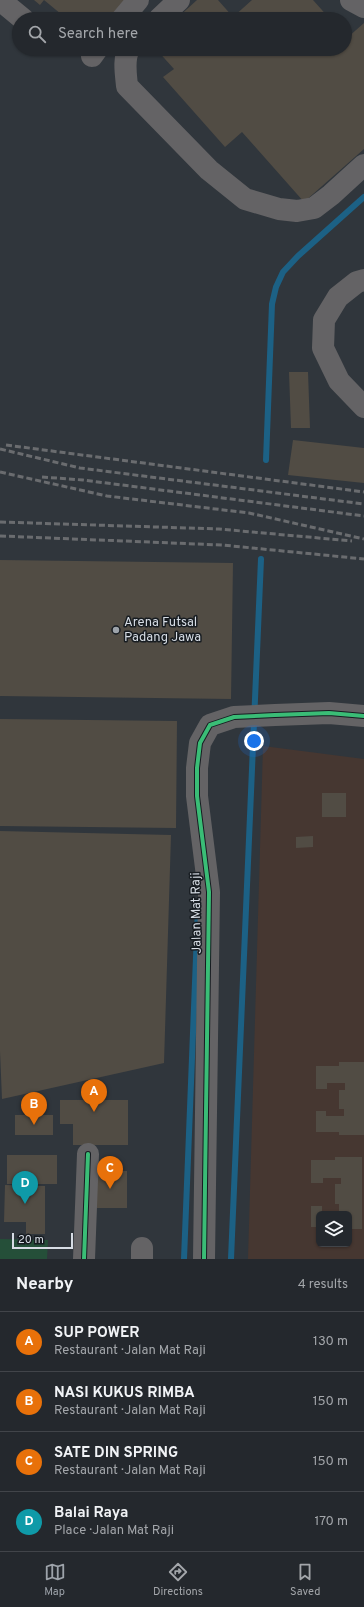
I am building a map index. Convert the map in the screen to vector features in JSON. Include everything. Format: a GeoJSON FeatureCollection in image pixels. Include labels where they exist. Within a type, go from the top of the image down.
{"type":"FeatureCollection","features":[{"type":"Feature","properties":{"kind":"street"},"geometry":{"type":"LineString","coordinates":[[0,0],[15,12]]}},
{"type":"Feature","properties":{"kind":"street"},"geometry":{"type":"LineString","coordinates":[[128,12],[138,0]]}},
{"type":"Feature","properties":{"kind":"street"},"geometry":{"type":"LineString","coordinates":[[166,12],[179,0]]}},
{"type":"Feature","properties":{"kind":"street"},"geometry":{"type":"LineString","coordinates":[[351,0],[364,7]]}},
{"type":"Feature","properties":{"kind":"street"},"geometry":{"type":"LineString","coordinates":[[126,56],[125,74],[127,86],[210,170],[245,199],[279,209],[297,211],[314,208],[331,195],[364,165]]}},
{"type":"Feature","properties":{"kind":"street"},"geometry":{"type":"LineString","coordinates":[[364,280],[357,282],[338,297],[324,320],[323,348],[339,381],[364,407]]}},
{"type":"Feature","properties":{"kind":"street"},"geometry":{"type":"LineString","coordinates":[[339,381],[364,383]]}},
{"type":"Feature","properties":{"kind":"street","name":"Jalan Mat Raji"},"geometry":{"type":"LineString","coordinates":[[204,1259],[209,892],[197,796],[197,768],[200,743],[210,725],[234,717],[329,713],[364,716]]}},
{"type":"Feature","properties":{"kind":"street"},"geometry":{"type":"LineString","coordinates":[[84,1259],[88,1154]]}},
{"type":"Feature","properties":{"kind":"shaded area"},"geometry":{"type":"Polygon","coordinates":[[[263,746],[364,759],[364,1259],[248,1259],[263,746]]]}},
{"type":"Feature","properties":{"kind":"green space"},"geometry":{"type":"Polygon","coordinates":[[[0,1239],[48,1240],[47,1259],[0,1259],[0,1239]]]}},
{"type":"Feature","properties":{"kind":"building"},"geometry":{"type":"Polygon","coordinates":[[[34,0],[44,0],[40,5],[34,0]]]}},
{"type":"Feature","properties":{"kind":"building"},"geometry":{"type":"Polygon","coordinates":[[[44,0],[130,0],[120,12],[59,12],[44,0]]]}},
{"type":"Feature","properties":{"kind":"building"},"geometry":{"type":"Polygon","coordinates":[[[197,0],[218,0],[229,12],[184,12],[197,0]]]}},
{"type":"Feature","properties":{"kind":"building"},"geometry":{"type":"Polygon","coordinates":[[[252,0],[313,0],[324,12],[239,12],[252,0]]]}},
{"type":"Feature","properties":{"kind":"building"},"geometry":{"type":"Polygon","coordinates":[[[364,23],[364,149],[304,202],[242,132],[225,147],[163,77],[174,69],[162,56],[352,56],[352,34],[364,23]]]}},
{"type":"Feature","properties":{"kind":"building"},"geometry":{"type":"Polygon","coordinates":[[[289,372],[308,372],[310,428],[291,428],[289,372]]]}},
{"type":"Feature","properties":{"kind":"building"},"geometry":{"type":"Polygon","coordinates":[[[293,440],[364,448],[364,483],[288,475],[293,440]]]}},
{"type":"Feature","properties":{"kind":"building","name":"Arena Futsal Padang Jawa"},"geometry":{"type":"Polygon","coordinates":[[[0,560],[233,563],[231,699],[0,696],[0,560]]]}},
{"type":"Feature","properties":{"kind":"building"},"geometry":{"type":"Polygon","coordinates":[[[0,719],[177,721],[176,828],[0,826],[0,719]]]}},
{"type":"Feature","properties":{"kind":"building"},"geometry":{"type":"Polygon","coordinates":[[[322,793],[346,793],[346,817],[322,817],[322,793]]]}},
{"type":"Feature","properties":{"kind":"building"},"geometry":{"type":"Polygon","coordinates":[[[0,831],[171,835],[164,1063],[2,1099],[0,1051],[0,831]]]}},
{"type":"Feature","properties":{"kind":"building"},"geometry":{"type":"Polygon","coordinates":[[[313,836],[313,847],[296,848],[296,837],[313,836]]]}},
{"type":"Feature","properties":{"kind":"building"},"geometry":{"type":"Polygon","coordinates":[[[339,1062],[364,1062],[364,1135],[339,1135],[339,1132],[316,1132],[316,1111],[326,1111],[326,1116],[344,1116],[344,1109],[339,1109],[339,1090],[345,1090],[345,1083],[327,1083],[327,1089],[316,1089],[316,1066],[339,1066],[339,1062]]]}},
{"type":"Feature","properties":{"kind":"building"},"geometry":{"type":"Polygon","coordinates":[[[60,1100],[128,1100],[128,1145],[73,1145],[73,1124],[60,1124],[60,1100]]]}},
{"type":"Feature","properties":{"kind":"building"},"geometry":{"type":"Polygon","coordinates":[[[15,1115],[53,1115],[53,1135],[15,1135],[15,1115]]]}},
{"type":"Feature","properties":{"kind":"building"},"geometry":{"type":"Polygon","coordinates":[[[7,1155],[57,1155],[57,1184],[7,1184],[7,1155]]]}},
{"type":"Feature","properties":{"kind":"building"},"geometry":{"type":"Polygon","coordinates":[[[335,1157],[362,1157],[362,1229],[352,1229],[352,1211],[339,1211],[339,1204],[335,1204],[335,1184],[341,1184],[341,1178],[323,1178],[323,1183],[311,1183],[311,1160],[335,1160],[335,1157]]]}},
{"type":"Feature","properties":{"kind":"building"},"geometry":{"type":"Polygon","coordinates":[[[93,1171],[127,1171],[127,1208],[92,1208],[93,1171]]]}},
{"type":"Feature","properties":{"kind":"building"},"geometry":{"type":"Polygon","coordinates":[[[5,1185],[45,1186],[45,1234],[26,1234],[26,1222],[4,1222],[5,1185]]]}},
{"type":"Feature","properties":{"kind":"building"},"geometry":{"type":"Polygon","coordinates":[[[311,1206],[322,1206],[322,1211],[316,1211],[316,1227],[311,1227],[311,1206]]]}},
{"type":"Feature","properties":{"kind":"waterway"},"geometry":{"type":"LineString","coordinates":[[266,460],[272,304],[276,287],[283,272],[298,256],[364,197]]}},
{"type":"Feature","properties":{"kind":"waterway"},"geometry":{"type":"LineString","coordinates":[[231,1259],[261,559]]}},
{"type":"Feature","properties":{"kind":"waterway"},"geometry":{"type":"LineString","coordinates":[[184,1259],[198,907]]}},
{"type":"Feature","properties":{"kind":"railway"},"geometry":{"type":"LineString","coordinates":[[6,445],[364,492]]}},
{"type":"Feature","properties":{"kind":"railway"},"geometry":{"type":"LineString","coordinates":[[0,449],[80,468],[364,504]]}},
{"type":"Feature","properties":{"kind":"railway"},"geometry":{"type":"LineString","coordinates":[[0,472],[107,496],[249,513],[364,539]]}},
{"type":"Feature","properties":{"kind":"railway"},"geometry":{"type":"LineString","coordinates":[[42,477],[83,480],[364,516]]}},
{"type":"Feature","properties":{"kind":"railway"},"geometry":{"type":"LineString","coordinates":[[0,522],[219,529],[352,541]]}},
{"type":"Feature","properties":{"kind":"railway"},"geometry":{"type":"LineString","coordinates":[[0,536],[222,545],[364,559]]}},
{"type":"Feature","properties":{"kind":"cycle path"},"geometry":{"type":"LineString","coordinates":[[204,1259],[209,892],[197,796],[197,768],[200,743],[210,725],[234,717],[329,713],[364,716]]}},
{"type":"Feature","properties":{"kind":"cycle path"},"geometry":{"type":"LineString","coordinates":[[84,1259],[88,1154]]}},
{"type":"Feature","properties":{"kind":"place","name":"Arena Futsal Padang Jawa"},"geometry":{"type":"Point","coordinates":[116,630]}},
{"type":"Feature","properties":{"kind":"place","name":"SUP POWER"},"geometry":{"type":"Point","coordinates":[94,1112]}},
{"type":"Feature","properties":{"kind":"place","name":"NASI KUKUS RIMBA"},"geometry":{"type":"Point","coordinates":[34,1125]}},
{"type":"Feature","properties":{"kind":"place","name":"SATE DIN SPRING"},"geometry":{"type":"Point","coordinates":[110,1189]}},
{"type":"Feature","properties":{"kind":"place","name":"Balai Raya"},"geometry":{"type":"Point","coordinates":[25,1204]}}]}
